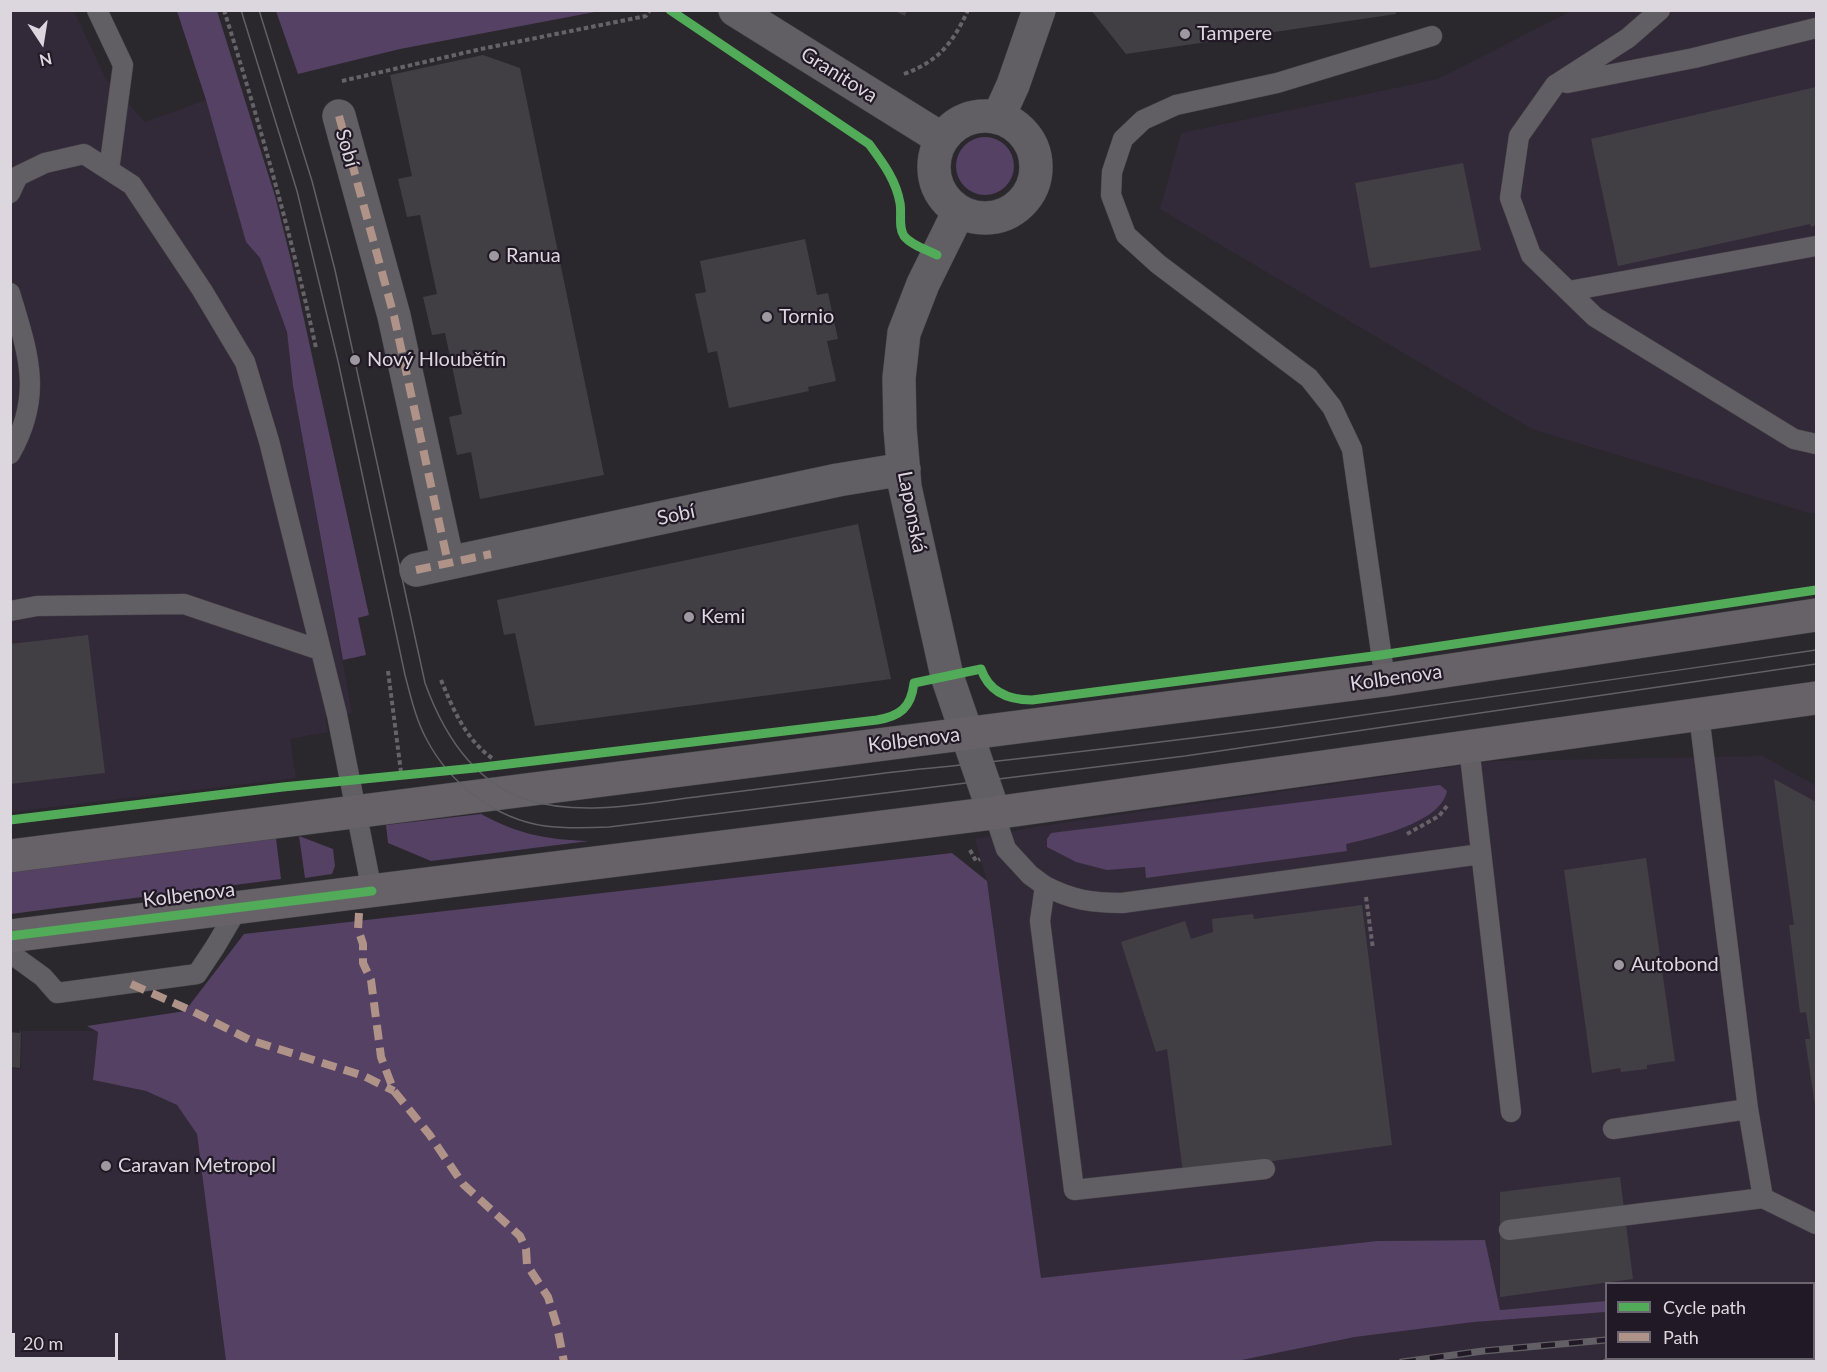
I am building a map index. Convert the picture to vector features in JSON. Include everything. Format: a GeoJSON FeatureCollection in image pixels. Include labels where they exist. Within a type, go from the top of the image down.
{"type":"FeatureCollection","features":[{"type":"Feature","properties":{"kind":"main road","name":"Kolbenova"},"geometry":{"type":"LineString","coordinates":[[10,856],[1385,680],[1816,615]]}},
{"type":"Feature","properties":{"kind":"main road","name":"Kolbenova"},"geometry":{"type":"LineString","coordinates":[[10,936],[994,813],[1815,699]]}},
{"type":"Feature","properties":{"kind":"street","name":"Granitova"},"geometry":{"type":"LineString","coordinates":[[735,10],[942,139]]}},
{"type":"Feature","properties":{"kind":"street"},"geometry":{"type":"LineString","coordinates":[[998,118],[1013,85],[1039,10]]}},
{"type":"Feature","properties":{"kind":"street","name":"Sobí"},"geometry":{"type":"LineString","coordinates":[[339,116],[394,316],[448,564]]}},
{"type":"Feature","properties":{"kind":"street"},"geometry":{"type":"LineString","coordinates":[[982,116],[998,118],[1013,124],[1032,148],[1036,164],[1034,180],[1028,194],[1018,206],[1005,214],[989,218],[974,217],[959,211],[946,200],[937,186],[934,170],[935,153],[942,139],[953,127],[982,116]]}},
{"type":"Feature","properties":{"kind":"street","name":"Laponská"},"geometry":{"type":"LineString","coordinates":[[959,211],[923,284],[904,333],[899,378],[900,428],[905,487],[946,676],[994,813]]}},
{"type":"Feature","properties":{"kind":"street","name":"Sobí"},"geometry":{"type":"LineString","coordinates":[[416,570],[838,480],[904,469]]}},
{"type":"Feature","properties":{"kind":"lane"},"geometry":{"type":"LineString","coordinates":[[98,10],[123,65],[109,170]]}},
{"type":"Feature","properties":{"kind":"lane"},"geometry":{"type":"LineString","coordinates":[[1660,10],[1628,38],[1556,85],[1519,136],[1510,198],[1531,255],[1595,317],[1794,439],[1816,444]]}},
{"type":"Feature","properties":{"kind":"lane"},"geometry":{"type":"LineString","coordinates":[[1556,85],[1694,57],[1816,28]]}},
{"type":"Feature","properties":{"kind":"lane"},"geometry":{"type":"LineString","coordinates":[[1385,680],[1352,449],[1332,407],[1309,378],[1158,264],[1126,235],[1111,195],[1112,172],[1123,139],[1143,120],[1176,105],[1277,83],[1432,36]]}},
{"type":"Feature","properties":{"kind":"lane"},"geometry":{"type":"LineString","coordinates":[[10,193],[18,176],[45,163],[84,154],[132,185],[202,290],[245,362],[269,441],[338,715],[372,891]]}},
{"type":"Feature","properties":{"kind":"lane"},"geometry":{"type":"LineString","coordinates":[[1569,291],[1816,246]]}},
{"type":"Feature","properties":{"kind":"lane"},"geometry":{"type":"LineString","coordinates":[[10,293],[29,356],[31,375],[30,399],[25,423],[10,454]]}},
{"type":"Feature","properties":{"kind":"lane"},"geometry":{"type":"LineString","coordinates":[[10,611],[37,606],[184,604],[321,650]]}},
{"type":"Feature","properties":{"kind":"lane"},"geometry":{"type":"LineString","coordinates":[[1699,715],[1748,1109],[1763,1198]]}},
{"type":"Feature","properties":{"kind":"lane"},"geometry":{"type":"LineString","coordinates":[[1469,747],[1511,1112]]}},
{"type":"Feature","properties":{"kind":"lane"},"geometry":{"type":"LineString","coordinates":[[994,813],[1006,849],[1030,874],[1045,886],[1082,901],[1122,903],[1481,854]]}},
{"type":"Feature","properties":{"kind":"lane"},"geometry":{"type":"LineString","coordinates":[[1045,886],[1040,921],[1074,1190],[1264,1169]]}},
{"type":"Feature","properties":{"kind":"lane"},"geometry":{"type":"LineString","coordinates":[[10,953],[44,977],[57,993],[197,974],[238,908]]}},
{"type":"Feature","properties":{"kind":"lane"},"geometry":{"type":"LineString","coordinates":[[1613,1129],[1748,1109]]}},
{"type":"Feature","properties":{"kind":"lane"},"geometry":{"type":"LineString","coordinates":[[1509,1230],[1763,1198],[1816,1224]]}},
{"type":"Feature","properties":{"kind":"path"},"geometry":{"type":"LineString","coordinates":[[224,10],[279,189],[316,348]]}},
{"type":"Feature","properties":{"kind":"path"},"geometry":{"type":"LineString","coordinates":[[334,82],[481,49],[646,16],[650,10]]}},
{"type":"Feature","properties":{"kind":"path"},"geometry":{"type":"LineString","coordinates":[[898,77],[925,65],[945,50],[968,10]]}},
{"type":"Feature","properties":{"kind":"path"},"geometry":{"type":"LineString","coordinates":[[388,671],[401,774]]}},
{"type":"Feature","properties":{"kind":"path"},"geometry":{"type":"LineString","coordinates":[[441,680],[461,723],[480,748],[499,760]]}},
{"type":"Feature","properties":{"kind":"shaded area"},"geometry":{"type":"Polygon","coordinates":[[[276,10],[600,11],[400,49],[298,74],[276,10]]]}},
{"type":"Feature","properties":{"kind":"shaded area"},"geometry":{"type":"Polygon","coordinates":[[[10,11],[74,11],[106,79],[145,122],[206,100],[246,242],[260,258],[287,332],[293,386],[352,713],[325,718],[328,732],[290,739],[296,778],[11,812],[10,11]]]}},
{"type":"Feature","properties":{"kind":"shaded area"},"geometry":{"type":"Polygon","coordinates":[[[177,11],[217,11],[275,196],[369,615],[358,618],[366,655],[343,660],[293,386],[287,332],[260,258],[246,242],[206,100],[177,11]]]}},
{"type":"Feature","properties":{"kind":"shaded area"},"geometry":{"type":"Polygon","coordinates":[[[1571,11],[1816,11],[1816,513],[1809,513],[1532,429],[1160,209],[1181,133],[1438,79],[1571,11]]]}},
{"type":"Feature","properties":{"kind":"shaded area"},"geometry":{"type":"Polygon","coordinates":[[[985,137],[996,139],[1009,150],[1014,166],[1012,177],[1001,190],[985,195],[974,193],[961,182],[956,166],[958,155],[969,142],[985,137]]]}},
{"type":"Feature","properties":{"kind":"shaded area"},"geometry":{"type":"Polygon","coordinates":[[[1763,756],[1816,786],[1816,1287],[1815,1282],[1605,1282],[1605,1301],[1499,1310],[1485,1240],[1377,1241],[1041,1279],[987,881],[975,839],[1034,827],[1493,761],[1763,756]]]}},
{"type":"Feature","properties":{"kind":"shaded area"},"geometry":{"type":"Polygon","coordinates":[[[1440,785],[1447,791],[1442,802],[1432,812],[1420,820],[1388,833],[1346,844],[1347,851],[1146,878],[1145,867],[1107,870],[1076,862],[1047,847],[1047,839],[1051,833],[1440,785]]]}},
{"type":"Feature","properties":{"kind":"shaded area"},"geometry":{"type":"Polygon","coordinates":[[[481,814],[507,827],[533,835],[589,841],[431,861],[388,843],[386,825],[481,814]]]}},
{"type":"Feature","properties":{"kind":"shaded area"},"geometry":{"type":"Polygon","coordinates":[[[299,836],[333,849],[335,866],[332,874],[305,878],[299,836]]]}},
{"type":"Feature","properties":{"kind":"shaded area"},"geometry":{"type":"Polygon","coordinates":[[[276,838],[281,879],[11,914],[10,872],[276,838]]]}},
{"type":"Feature","properties":{"kind":"shaded area"},"geometry":{"type":"Polygon","coordinates":[[[952,853],[987,881],[1041,1278],[1377,1241],[1485,1240],[1500,1310],[1605,1301],[1605,1312],[1474,1322],[1355,1337],[1232,1362],[226,1361],[197,1134],[177,1105],[146,1091],[93,1080],[98,1032],[87,1026],[185,1011],[244,934],[952,853]]]}},
{"type":"Feature","properties":{"kind":"shaded area","name":"Caravan Metropol"},"geometry":{"type":"Polygon","coordinates":[[[22,1031],[98,1031],[93,1080],[146,1091],[177,1105],[197,1134],[226,1361],[11,1361],[10,1069],[21,1069],[22,1031]]]}},
{"type":"Feature","properties":{"kind":"shaded area"},"geometry":{"type":"Polygon","coordinates":[[[1815,1304],[1816,1361],[1232,1362],[1355,1337],[1473,1322],[1605,1312],[1605,1360],[1815,1360],[1815,1304]]]}},
{"type":"Feature","properties":{"kind":"building"},"geometry":{"type":"Polygon","coordinates":[[[893,10],[907,10],[905,16],[893,10]]]}},
{"type":"Feature","properties":{"kind":"building","name":"Tampere"},"geometry":{"type":"Polygon","coordinates":[[[1091,10],[1396,10],[1396,14],[1126,54],[1091,10]]]}},
{"type":"Feature","properties":{"kind":"building","name":"Ranua"},"geometry":{"type":"Polygon","coordinates":[[[483,55],[520,68],[604,475],[480,499],[471,452],[457,455],[449,417],[462,414],[445,333],[432,335],[423,297],[437,294],[420,215],[407,217],[398,179],[412,176],[390,75],[483,55]]]}},
{"type":"Feature","properties":{"kind":"building"},"geometry":{"type":"Polygon","coordinates":[[[1816,87],[1816,225],[1811,227],[1810,224],[1618,266],[1591,139],[1816,87]]]}},
{"type":"Feature","properties":{"kind":"building"},"geometry":{"type":"Polygon","coordinates":[[[1463,163],[1481,250],[1370,268],[1355,183],[1463,163]]]}},
{"type":"Feature","properties":{"kind":"building","name":"Tornio"},"geometry":{"type":"Polygon","coordinates":[[[805,239],[817,295],[828,293],[838,339],[827,341],[836,381],[808,387],[809,391],[729,408],[717,351],[708,353],[695,294],[706,292],[700,261],[805,239]]]}},
{"type":"Feature","properties":{"kind":"building","name":"Kemi"},"geometry":{"type":"Polygon","coordinates":[[[858,524],[891,679],[535,726],[515,633],[504,635],[497,600],[858,524]]]}},
{"type":"Feature","properties":{"kind":"building"},"geometry":{"type":"Polygon","coordinates":[[[88,635],[105,773],[10,784],[10,644],[88,635]]]}},
{"type":"Feature","properties":{"kind":"building"},"geometry":{"type":"Polygon","coordinates":[[[1774,779],[1816,802],[1816,1112],[1805,1039],[1810,1039],[1806,1012],[1800,1013],[1789,925],[1794,925],[1774,779]]]}},
{"type":"Feature","properties":{"kind":"building","name":"Autobond"},"geometry":{"type":"Polygon","coordinates":[[[1646,858],[1675,1061],[1647,1065],[1647,1069],[1621,1072],[1620,1068],[1592,1073],[1564,870],[1646,858]]]}},
{"type":"Feature","properties":{"kind":"building"},"geometry":{"type":"Polygon","coordinates":[[[1362,905],[1392,1145],[1183,1173],[1167,1049],[1156,1052],[1121,942],[1185,921],[1191,939],[1213,932],[1212,919],[1253,914],[1254,919],[1362,905]]]}},
{"type":"Feature","properties":{"kind":"building"},"geometry":{"type":"Polygon","coordinates":[[[21,1028],[20,1068],[10,1067],[10,1032],[20,1033],[21,1028]]]}},
{"type":"Feature","properties":{"kind":"building"},"geometry":{"type":"Polygon","coordinates":[[[1620,1177],[1633,1279],[1500,1297],[1500,1192],[1620,1177]]]}},
{"type":"Feature","properties":{"kind":"tram line"},"geometry":{"type":"LineString","coordinates":[[241,10],[297,191],[338,361],[405,675],[417,717],[427,740],[448,771],[476,797],[509,816],[553,827],[609,827],[1185,756],[1816,664]]}},
{"type":"Feature","properties":{"kind":"tram line"},"geometry":{"type":"LineString","coordinates":[[259,10],[312,181],[335,270],[425,683],[451,738],[476,769],[492,782],[528,800],[571,808],[638,805],[891,772],[1055,755],[1279,727],[1816,650]]}},
{"type":"Feature","properties":{"kind":"railway"},"geometry":{"type":"LineString","coordinates":[[1402,1362],[1483,1351],[1605,1340]]}},
{"type":"Feature","properties":{"kind":"railway"},"geometry":{"type":"LineString","coordinates":[[1606,1362],[1638,1360]]}},
{"type":"Feature","properties":{"kind":"marked path"},"geometry":{"type":"LineString","coordinates":[[339,116],[394,316],[448,563]]}},
{"type":"Feature","properties":{"kind":"marked path"},"geometry":{"type":"LineString","coordinates":[[416,570],[491,554]]}},
{"type":"Feature","properties":{"kind":"marked path"},"geometry":{"type":"LineString","coordinates":[[359,913],[358,929],[363,944],[363,963],[371,980],[381,1057],[394,1091],[429,1134],[463,1184],[520,1236],[526,1249],[527,1265],[548,1297],[557,1326],[564,1362]]}},
{"type":"Feature","properties":{"kind":"marked path"},"geometry":{"type":"LineString","coordinates":[[131,984],[250,1040],[364,1076],[394,1091]]}},
{"type":"Feature","properties":{"kind":"cycle path"},"geometry":{"type":"LineString","coordinates":[[670,10],[869,144],[892,179],[900,203],[901,228],[904,236],[915,245],[937,255]]}},
{"type":"Feature","properties":{"kind":"cycle path"},"geometry":{"type":"LineString","coordinates":[[10,820],[877,720],[892,716],[903,709],[910,699],[914,683],[981,669],[989,684],[1001,693],[1032,700],[1381,655],[1816,590]]}},
{"type":"Feature","properties":{"kind":"cycle path"},"geometry":{"type":"LineString","coordinates":[[10,936],[372,891]]}},
{"type":"Feature","properties":{"kind":"place","name":"Tampere"},"geometry":{"type":"Point","coordinates":[1185,34]}},
{"type":"Feature","properties":{"kind":"place","name":"Ranua"},"geometry":{"type":"Point","coordinates":[494,256]}},
{"type":"Feature","properties":{"kind":"place","name":"Tornio"},"geometry":{"type":"Point","coordinates":[767,317]}},
{"type":"Feature","properties":{"kind":"place","name":"Nový Hloubětín"},"geometry":{"type":"Point","coordinates":[355,360]}},
{"type":"Feature","properties":{"kind":"place","name":"Kemi"},"geometry":{"type":"Point","coordinates":[689,617]}},
{"type":"Feature","properties":{"kind":"place","name":"Autobond"},"geometry":{"type":"Point","coordinates":[1619,965]}},
{"type":"Feature","properties":{"kind":"place","name":"Caravan Metropol"},"geometry":{"type":"Point","coordinates":[106,1166]}}]}
